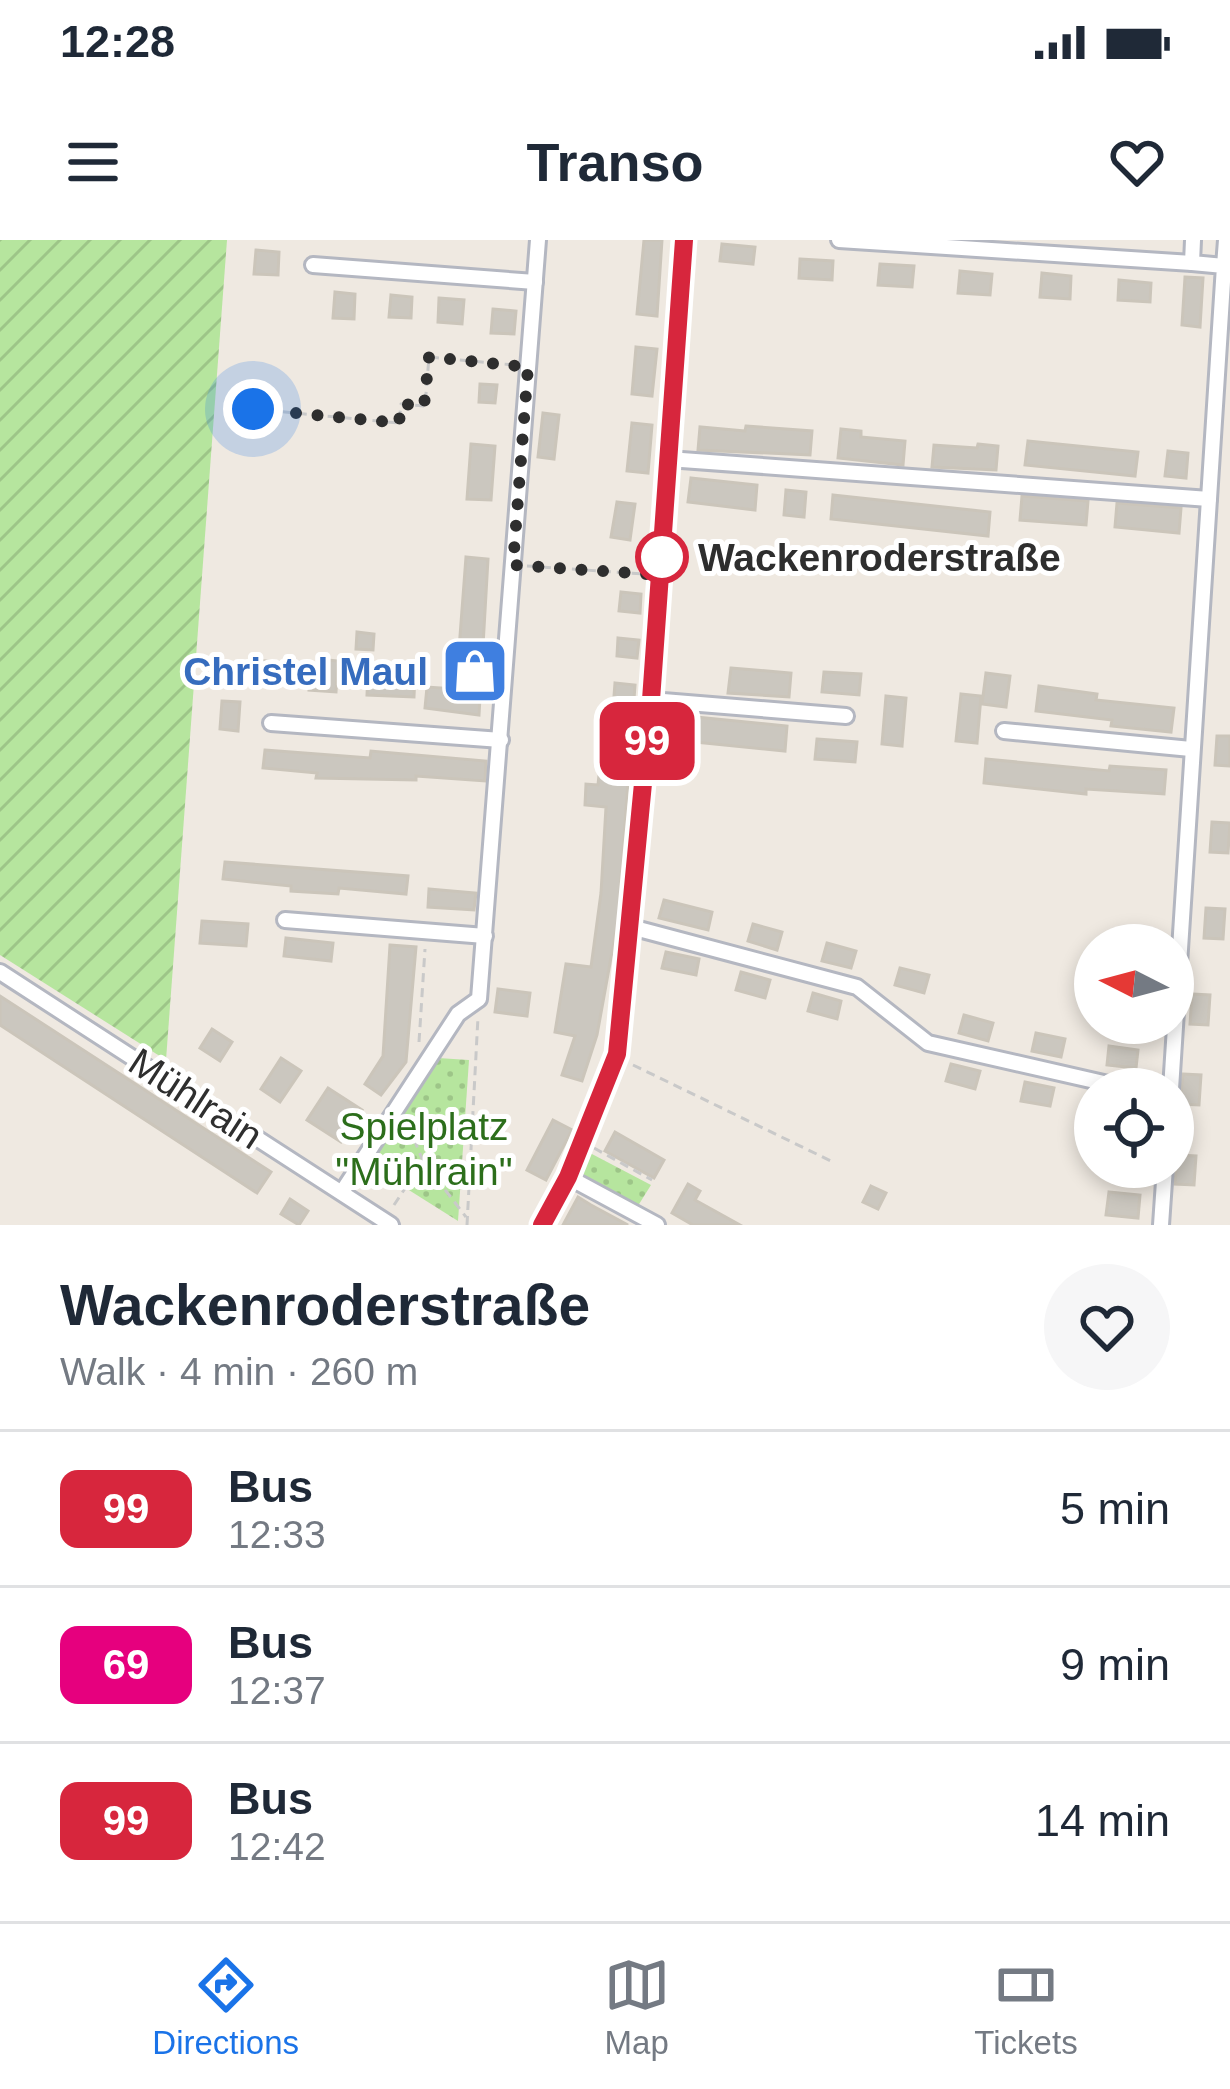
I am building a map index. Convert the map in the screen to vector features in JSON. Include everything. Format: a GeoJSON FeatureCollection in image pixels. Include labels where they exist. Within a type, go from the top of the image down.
{"type":"FeatureCollection","features":[{"type":"Feature","properties":{"kind":"street"},"geometry":{"type":"LineString","coordinates":[[342,1192],[458,1014],[479,999],[538,240]]}},
{"type":"Feature","properties":{"kind":"street"},"geometry":{"type":"LineString","coordinates":[[542,1225],[568,1177],[616,1057],[651,700],[684,240]]}},
{"type":"Feature","properties":{"kind":"street"},"geometry":{"type":"LineString","coordinates":[[839,240],[1223,266]]}},
{"type":"Feature","properties":{"kind":"street"},"geometry":{"type":"LineString","coordinates":[[1192,263],[1193,240]]}},
{"type":"Feature","properties":{"kind":"street"},"geometry":{"type":"LineString","coordinates":[[1172,1068],[1226,240]]}},
{"type":"Feature","properties":{"kind":"street"},"geometry":{"type":"LineString","coordinates":[[313,265],[535,281]]}},
{"type":"Feature","properties":{"kind":"street"},"geometry":{"type":"LineString","coordinates":[[668,459],[1209,499]]}},
{"type":"Feature","properties":{"kind":"street"},"geometry":{"type":"LineString","coordinates":[[651,700],[846,716]]}},
{"type":"Feature","properties":{"kind":"street"},"geometry":{"type":"LineString","coordinates":[[271,724],[501,740]]}},
{"type":"Feature","properties":{"kind":"street"},"geometry":{"type":"LineString","coordinates":[[1004,731],[1191,749]]}},
{"type":"Feature","properties":{"kind":"street"},"geometry":{"type":"LineString","coordinates":[[285,920],[485,936]]}},
{"type":"Feature","properties":{"kind":"street"},"geometry":{"type":"LineString","coordinates":[[632,927],[856,987],[928,1043],[1074,1080]]}},
{"type":"Feature","properties":{"kind":"street","name":"Mühlrain"},"geometry":{"type":"LineString","coordinates":[[0,972],[388,1223]]}},
{"type":"Feature","properties":{"kind":"street"},"geometry":{"type":"LineString","coordinates":[[568,1177],[657,1225]]}},
{"type":"Feature","properties":{"kind":"street"},"geometry":{"type":"LineString","coordinates":[[1161,1225],[1164,1188]]}},
{"type":"Feature","properties":{"kind":"path"},"geometry":{"type":"LineString","coordinates":[[253,409],[399,423],[401,404],[424,406],[429,357],[528,367]]}},
{"type":"Feature","properties":{"kind":"path"},"geometry":{"type":"LineString","coordinates":[[513,565],[660,575]]}},
{"type":"Feature","properties":{"kind":"path"},"geometry":{"type":"LineString","coordinates":[[418,1042],[426,931]]}},
{"type":"Feature","properties":{"kind":"path"},"geometry":{"type":"LineString","coordinates":[[467,1222],[479,999]]}},
{"type":"Feature","properties":{"kind":"path"},"geometry":{"type":"LineString","coordinates":[[616,1057],[831,1161]]}},
{"type":"Feature","properties":{"kind":"path"},"geometry":{"type":"LineString","coordinates":[[390,1119],[414,1138],[422,1162],[467,1222]]}},
{"type":"Feature","properties":{"kind":"path"},"geometry":{"type":"LineString","coordinates":[[582,1142],[652,1180]]}},
{"type":"Feature","properties":{"kind":"path"},"geometry":{"type":"LineString","coordinates":[[388,1223],[422,1162]]}},
{"type":"Feature","properties":{"kind":"green space"},"geometry":{"type":"Polygon","coordinates":[[[0,240],[227,240],[166,1060],[0,955],[0,240]]]}},
{"type":"Feature","properties":{"kind":"green space","name":"Spielplatz \"Mühlrain\""},"geometry":{"type":"Polygon","coordinates":[[[438,1058],[469,1060],[458,1221],[366,1163],[438,1058]]]}},
{"type":"Feature","properties":{"kind":"green space"},"geometry":{"type":"Polygon","coordinates":[[[590,1153],[651,1185],[636,1209],[578,1175],[590,1153]]]}},
{"type":"Feature","properties":{"kind":"building"},"geometry":{"type":"Polygon","coordinates":[[[644,240],[662,240],[657,316],[637,314],[644,240]]]}},
{"type":"Feature","properties":{"kind":"building"},"geometry":{"type":"Polygon","coordinates":[[[722,244],[755,247],[753,264],[720,261],[722,244]]]}},
{"type":"Feature","properties":{"kind":"building"},"geometry":{"type":"Polygon","coordinates":[[[256,250],[279,252],[278,275],[254,274],[256,250]]]}},
{"type":"Feature","properties":{"kind":"building"},"geometry":{"type":"Polygon","coordinates":[[[800,259],[833,261],[832,280],[799,278],[800,259]]]}},
{"type":"Feature","properties":{"kind":"building"},"geometry":{"type":"Polygon","coordinates":[[[880,264],[914,266],[912,287],[878,285],[880,264]]]}},
{"type":"Feature","properties":{"kind":"building"},"geometry":{"type":"Polygon","coordinates":[[[960,271],[992,274],[990,295],[958,293],[960,271]]]}},
{"type":"Feature","properties":{"kind":"building"},"geometry":{"type":"Polygon","coordinates":[[[1042,273],[1071,276],[1070,299],[1040,297],[1042,273]]]}},
{"type":"Feature","properties":{"kind":"building"},"geometry":{"type":"Polygon","coordinates":[[[1185,277],[1203,278],[1200,327],[1182,325],[1185,277]]]}},
{"type":"Feature","properties":{"kind":"building"},"geometry":{"type":"Polygon","coordinates":[[[1119,280],[1151,283],[1150,302],[1118,300],[1119,280]]]}},
{"type":"Feature","properties":{"kind":"building"},"geometry":{"type":"Polygon","coordinates":[[[335,292],[355,294],[354,319],[333,318],[335,292]]]}},
{"type":"Feature","properties":{"kind":"building"},"geometry":{"type":"Polygon","coordinates":[[[391,295],[412,297],[411,318],[389,317],[391,295]]]}},
{"type":"Feature","properties":{"kind":"building"},"geometry":{"type":"Polygon","coordinates":[[[439,298],[464,300],[462,324],[438,322],[439,298]]]}},
{"type":"Feature","properties":{"kind":"building"},"geometry":{"type":"Polygon","coordinates":[[[493,309],[516,311],[514,334],[491,333],[493,309]]]}},
{"type":"Feature","properties":{"kind":"building"},"geometry":{"type":"Polygon","coordinates":[[[636,347],[657,349],[652,396],[632,394],[636,347]]]}},
{"type":"Feature","properties":{"kind":"building"},"geometry":{"type":"Polygon","coordinates":[[[480,384],[497,385],[495,403],[479,402],[480,384]]]}},
{"type":"Feature","properties":{"kind":"building"},"geometry":{"type":"Polygon","coordinates":[[[543,413],[559,415],[554,459],[538,457],[543,413]]]}},
{"type":"Feature","properties":{"kind":"building"},"geometry":{"type":"Polygon","coordinates":[[[632,423],[652,425],[648,473],[627,471],[632,423]]]}},
{"type":"Feature","properties":{"kind":"building"},"geometry":{"type":"Polygon","coordinates":[[[746,426],[812,431],[810,455],[698,450],[700,427],[745,431],[746,426]]]}},
{"type":"Feature","properties":{"kind":"building"},"geometry":{"type":"Polygon","coordinates":[[[841,429],[861,431],[861,437],[905,441],[903,465],[838,458],[841,429]]]}},
{"type":"Feature","properties":{"kind":"building"},"geometry":{"type":"Polygon","coordinates":[[[1028,441],[1138,452],[1135,476],[1025,465],[1028,441]]]}},
{"type":"Feature","properties":{"kind":"building"},"geometry":{"type":"Polygon","coordinates":[[[471,444],[495,446],[491,500],[467,499],[471,444]]]}},
{"type":"Feature","properties":{"kind":"building"},"geometry":{"type":"Polygon","coordinates":[[[978,444],[998,446],[996,470],[932,467],[934,445],[977,448],[978,444]]]}},
{"type":"Feature","properties":{"kind":"building"},"geometry":{"type":"Polygon","coordinates":[[[1168,451],[1188,453],[1186,478],[1165,476],[1168,451]]]}},
{"type":"Feature","properties":{"kind":"building"},"geometry":{"type":"Polygon","coordinates":[[[691,478],[757,485],[755,510],[688,502],[691,478]]]}},
{"type":"Feature","properties":{"kind":"building"},"geometry":{"type":"Polygon","coordinates":[[[786,490],[806,492],[804,517],[784,515],[786,490]]]}},
{"type":"Feature","properties":{"kind":"building"},"geometry":{"type":"Polygon","coordinates":[[[833,495],[990,512],[988,536],[831,519],[833,495]]]}},
{"type":"Feature","properties":{"kind":"building"},"geometry":{"type":"Polygon","coordinates":[[[1022,496],[1088,501],[1086,525],[1020,520],[1022,496]]]}},
{"type":"Feature","properties":{"kind":"building"},"geometry":{"type":"Polygon","coordinates":[[[617,502],[635,504],[630,540],[611,537],[617,502]]]}},
{"type":"Feature","properties":{"kind":"building"},"geometry":{"type":"Polygon","coordinates":[[[1117,503],[1181,508],[1179,533],[1115,527],[1117,503]]]}},
{"type":"Feature","properties":{"kind":"building"},"geometry":{"type":"Polygon","coordinates":[[[466,557],[488,559],[479,715],[425,708],[427,687],[456,689],[466,557]]]}},
{"type":"Feature","properties":{"kind":"building"},"geometry":{"type":"Polygon","coordinates":[[[621,592],[641,594],[640,613],[619,611],[621,592]]]}},
{"type":"Feature","properties":{"kind":"building"},"geometry":{"type":"Polygon","coordinates":[[[357,632],[374,634],[373,650],[356,649],[357,632]]]}},
{"type":"Feature","properties":{"kind":"building"},"geometry":{"type":"Polygon","coordinates":[[[618,638],[639,640],[637,658],[617,656],[618,638]]]}},
{"type":"Feature","properties":{"kind":"building"},"geometry":{"type":"Polygon","coordinates":[[[319,659],[338,661],[336,692],[309,690],[311,663],[318,664],[319,659]]]}},
{"type":"Feature","properties":{"kind":"building"},"geometry":{"type":"Polygon","coordinates":[[[252,660],[281,662],[279,680],[251,678],[252,660]]]}},
{"type":"Feature","properties":{"kind":"building"},"geometry":{"type":"Polygon","coordinates":[[[731,668],[791,673],[789,697],[728,693],[731,668]]]}},
{"type":"Feature","properties":{"kind":"building"},"geometry":{"type":"Polygon","coordinates":[[[368,671],[415,674],[414,697],[367,695],[368,671]]]}},
{"type":"Feature","properties":{"kind":"building"},"geometry":{"type":"Polygon","coordinates":[[[824,672],[861,674],[859,695],[822,692],[824,672]]]}},
{"type":"Feature","properties":{"kind":"building"},"geometry":{"type":"Polygon","coordinates":[[[986,673],[1010,676],[1006,707],[982,704],[986,673]]]}},
{"type":"Feature","properties":{"kind":"building"},"geometry":{"type":"Polygon","coordinates":[[[615,683],[635,685],[618,919],[597,1035],[582,1081],[562,1075],[575,1036],[555,1032],[566,964],[591,967],[606,807],[585,805],[586,784],[598,785],[599,775],[608,776],[615,683]]]}},
{"type":"Feature","properties":{"kind":"building"},"geometry":{"type":"Polygon","coordinates":[[[1039,686],[1097,694],[1096,700],[1174,708],[1171,732],[1036,711],[1039,686]]]}},
{"type":"Feature","properties":{"kind":"building"},"geometry":{"type":"Polygon","coordinates":[[[961,694],[981,696],[977,743],[956,741],[961,694]]]}},
{"type":"Feature","properties":{"kind":"building"},"geometry":{"type":"Polygon","coordinates":[[[886,696],[906,698],[902,746],[882,744],[886,696]]]}},
{"type":"Feature","properties":{"kind":"building"},"geometry":{"type":"Polygon","coordinates":[[[222,701],[240,702],[238,731],[220,729],[222,701]]]}},
{"type":"Feature","properties":{"kind":"building"},"geometry":{"type":"Polygon","coordinates":[[[676,715],[787,726],[785,751],[674,740],[676,715]]]}},
{"type":"Feature","properties":{"kind":"building"},"geometry":{"type":"Polygon","coordinates":[[[1217,736],[1230,736],[1230,766],[1215,765],[1217,736]]]}},
{"type":"Feature","properties":{"kind":"building"},"geometry":{"type":"Polygon","coordinates":[[[817,739],[857,742],[855,762],[815,759],[817,739]]]}},
{"type":"Feature","properties":{"kind":"building"},"geometry":{"type":"Polygon","coordinates":[[[265,750],[370,758],[371,751],[486,761],[485,781],[416,776],[416,780],[316,778],[317,773],[263,768],[265,750]]]}},
{"type":"Feature","properties":{"kind":"building"},"geometry":{"type":"Polygon","coordinates":[[[986,759],[1109,771],[1110,766],[1166,770],[1164,794],[1086,789],[1086,794],[984,783],[986,759]]]}},
{"type":"Feature","properties":{"kind":"building"},"geometry":{"type":"Polygon","coordinates":[[[1212,822],[1230,823],[1228,853],[1210,852],[1212,822]]]}},
{"type":"Feature","properties":{"kind":"building"},"geometry":{"type":"Polygon","coordinates":[[[225,862],[408,876],[406,894],[339,888],[338,894],[291,891],[291,886],[223,879],[225,862]]]}},
{"type":"Feature","properties":{"kind":"building"},"geometry":{"type":"Polygon","coordinates":[[[429,889],[476,893],[474,910],[428,907],[429,889]]]}},
{"type":"Feature","properties":{"kind":"building"},"geometry":{"type":"Polygon","coordinates":[[[664,900],[712,912],[708,930],[659,918],[664,900]]]}},
{"type":"Feature","properties":{"kind":"building"},"geometry":{"type":"Polygon","coordinates":[[[1206,908],[1225,909],[1223,939],[1204,938],[1206,908]]]}},
{"type":"Feature","properties":{"kind":"building"},"geometry":{"type":"Polygon","coordinates":[[[202,921],[248,924],[246,946],[200,943],[202,921]]]}},
{"type":"Feature","properties":{"kind":"building"},"geometry":{"type":"Polygon","coordinates":[[[753,924],[782,932],[777,950],[748,941],[753,924]]]}},
{"type":"Feature","properties":{"kind":"building"},"geometry":{"type":"Polygon","coordinates":[[[286,938],[333,943],[331,961],[284,956],[286,938]]]}},
{"type":"Feature","properties":{"kind":"building"},"geometry":{"type":"Polygon","coordinates":[[[827,943],[856,951],[851,968],[822,961],[827,943]]]}},
{"type":"Feature","properties":{"kind":"building"},"geometry":{"type":"Polygon","coordinates":[[[390,945],[416,947],[406,1062],[381,1095],[365,1084],[383,1056],[390,945]]]}},
{"type":"Feature","properties":{"kind":"building"},"geometry":{"type":"Polygon","coordinates":[[[666,952],[699,959],[696,975],[662,968],[666,952]]]}},
{"type":"Feature","properties":{"kind":"building"},"geometry":{"type":"Polygon","coordinates":[[[900,968],[929,975],[924,993],[895,985],[900,968]]]}},
{"type":"Feature","properties":{"kind":"building"},"geometry":{"type":"Polygon","coordinates":[[[741,972],[770,980],[765,998],[736,990],[741,972]]]}},
{"type":"Feature","properties":{"kind":"building"},"geometry":{"type":"Polygon","coordinates":[[[498,989],[530,993],[527,1016],[495,1012],[498,989]]]}},
{"type":"Feature","properties":{"kind":"building"},"geometry":{"type":"Polygon","coordinates":[[[813,993],[841,1001],[837,1019],[808,1011],[813,993]]]}},
{"type":"Feature","properties":{"kind":"building"},"geometry":{"type":"Polygon","coordinates":[[[1194,994],[1210,995],[1208,1025],[1194,1024],[1194,994]]]}},
{"type":"Feature","properties":{"kind":"building"},"geometry":{"type":"Polygon","coordinates":[[[0,996],[271,1172],[257,1193],[0,1025],[0,996]]]}},
{"type":"Feature","properties":{"kind":"building"},"geometry":{"type":"Polygon","coordinates":[[[964,1015],[993,1023],[988,1041],[959,1033],[964,1015]]]}},
{"type":"Feature","properties":{"kind":"building"},"geometry":{"type":"Polygon","coordinates":[[[212,1029],[232,1042],[220,1061],[200,1048],[212,1029]]]}},
{"type":"Feature","properties":{"kind":"building"},"geometry":{"type":"Polygon","coordinates":[[[1036,1033],[1065,1039],[1061,1057],[1032,1051],[1036,1033]]]}},
{"type":"Feature","properties":{"kind":"building"},"geometry":{"type":"Polygon","coordinates":[[[1109,1046],[1138,1050],[1136,1068],[1107,1065],[1109,1046]]]}},
{"type":"Feature","properties":{"kind":"building"},"geometry":{"type":"Polygon","coordinates":[[[281,1058],[301,1071],[280,1102],[261,1089],[281,1058]]]}},
{"type":"Feature","properties":{"kind":"building"},"geometry":{"type":"Polygon","coordinates":[[[951,1064],[980,1071],[975,1089],[946,1081],[951,1064]]]}},
{"type":"Feature","properties":{"kind":"building"},"geometry":{"type":"Polygon","coordinates":[[[1194,1075],[1201,1075],[1199,1105],[1194,1105],[1194,1075]]]}},
{"type":"Feature","properties":{"kind":"building"},"geometry":{"type":"Polygon","coordinates":[[[1025,1082],[1054,1088],[1050,1106],[1021,1101],[1025,1082]]]}},
{"type":"Feature","properties":{"kind":"building"},"geometry":{"type":"Polygon","coordinates":[[[328,1088],[362,1110],[341,1142],[307,1120],[328,1088]]]}},
{"type":"Feature","properties":{"kind":"building"},"geometry":{"type":"Polygon","coordinates":[[[553,1120],[572,1130],[546,1180],[527,1170],[553,1120]]]}},
{"type":"Feature","properties":{"kind":"building"},"geometry":{"type":"Polygon","coordinates":[[[615,1132],[664,1160],[654,1178],[605,1151],[615,1132]]]}},
{"type":"Feature","properties":{"kind":"building"},"geometry":{"type":"Polygon","coordinates":[[[688,1184],[700,1191],[695,1200],[740,1225],[693,1225],[672,1213],[688,1184]]]}},
{"type":"Feature","properties":{"kind":"building"},"geometry":{"type":"Polygon","coordinates":[[[871,1186],[886,1193],[878,1209],[863,1202],[871,1186]]]}},
{"type":"Feature","properties":{"kind":"building"},"geometry":{"type":"Polygon","coordinates":[[[1109,1192],[1140,1195],[1138,1218],[1106,1215],[1109,1192]]]}},
{"type":"Feature","properties":{"kind":"building"},"geometry":{"type":"Polygon","coordinates":[[[578,1197],[591,1205],[628,1225],[563,1225],[578,1197]]]}},
{"type":"Feature","properties":{"kind":"building"},"geometry":{"type":"Polygon","coordinates":[[[290,1199],[308,1211],[299,1225],[281,1214],[290,1199]]]}},
{"type":"Feature","properties":{"kind":"bus line","name":"99"},"geometry":{"type":"LineString","coordinates":[[542,1225],[568,1177],[617,1054],[651,700],[684,240]]}},
{"type":"Feature","properties":{"kind":"place","name":"Wackenroderstraße"},"geometry":{"type":"Point","coordinates":[662,557]}},
{"type":"Feature","properties":{"kind":"place","name":"Christel Maul"},"geometry":{"type":"Point","coordinates":[475,671]}},
{"type":"Feature","properties":{"kind":"route"},"geometry":{"type":"LineString","coordinates":[[253,409],[399,423],[401,404],[424,406],[429,357],[528,367],[513,565],[660,575],[662,557]]}}]}
